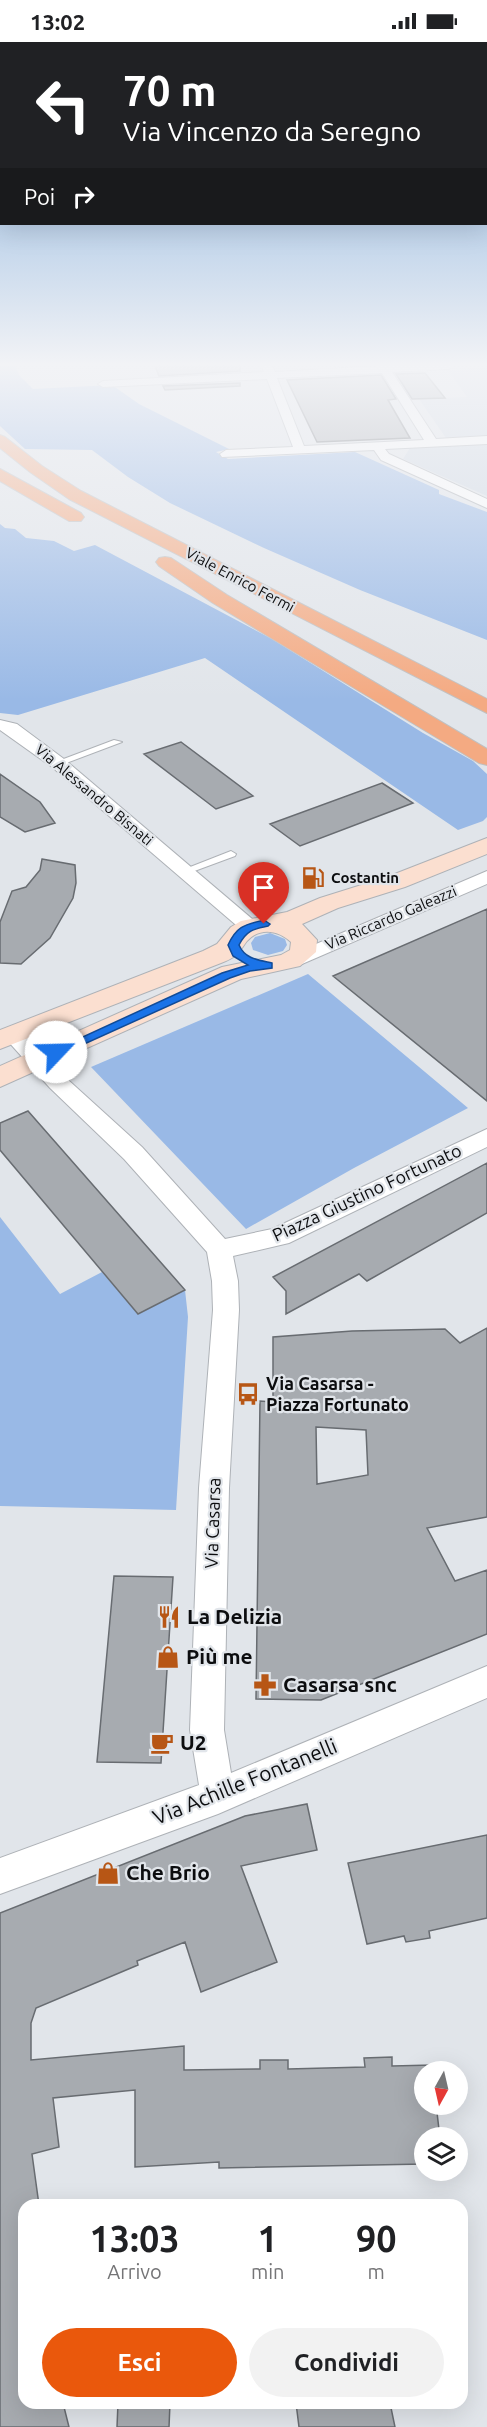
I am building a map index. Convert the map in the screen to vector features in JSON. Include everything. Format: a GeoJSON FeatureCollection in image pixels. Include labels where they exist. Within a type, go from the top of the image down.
{"type":"FeatureCollection","features":[{"type":"Feature","properties":{"kind":"highway"},"geometry":{"type":"LineString","coordinates":[[5,477],[56,508],[89,523]]}},
{"type":"Feature","properties":{"kind":"highway","name":"Viale Enrico Fermi"},"geometry":{"type":"LineString","coordinates":[[48,477],[75,495],[487,707]]}},
{"type":"Feature","properties":{"kind":"highway","name":"Viale Enrico Fermi"},"geometry":{"type":"LineString","coordinates":[[130,543],[487,722]]}},
{"type":"Feature","properties":{"kind":"highway"},"geometry":{"type":"LineString","coordinates":[[174,545],[418,650]]}},
{"type":"Feature","properties":{"kind":"highway"},"geometry":{"type":"LineString","coordinates":[[151,553],[220,598],[487,758]]}},
{"type":"Feature","properties":{"kind":"main road"},"geometry":{"type":"LineString","coordinates":[[7,1037],[212,957],[226,950],[252,930],[294,918],[329,903],[396,882],[487,844]]}},
{"type":"Feature","properties":{"kind":"main road"},"geometry":{"type":"LineString","coordinates":[[0,1077],[226,975],[249,968],[268,966],[299,950],[315,930],[396,882]]}},
{"type":"Feature","properties":{"kind":"main road"},"geometry":{"type":"LineString","coordinates":[[268,966],[241,958],[234,950],[252,930],[292,929],[299,950]]}},
{"type":"Feature","properties":{"kind":"street"},"geometry":{"type":"LineString","coordinates":[[429,477],[487,504]]}},
{"type":"Feature","properties":{"kind":"street","name":"Via Alessandro Bisnati"},"geometry":{"type":"LineString","coordinates":[[0,725],[11,728],[58,763],[252,930]]}},
{"type":"Feature","properties":{"kind":"street","name":"Via Riccardo Galeazzi"},"geometry":{"type":"LineString","coordinates":[[299,950],[487,877]]}},
{"type":"Feature","properties":{"kind":"street"},"geometry":{"type":"LineString","coordinates":[[7,1037],[37,1061],[133,1154],[219,1249]]}},
{"type":"Feature","properties":{"kind":"street","name":"Piazza Giustino Fortunato"},"geometry":{"type":"LineString","coordinates":[[219,1249],[247,1245],[280,1236],[487,1137]]}},
{"type":"Feature","properties":{"kind":"street","name":"Via Casarsa"},"geometry":{"type":"LineString","coordinates":[[218,1796],[207,1730],[214,1488],[226,1310],[225,1281],[219,1249]]}},
{"type":"Feature","properties":{"kind":"street","name":"Via Achille Fontanelli"},"geometry":{"type":"LineString","coordinates":[[0,1876],[218,1796],[487,1682]]}},
{"type":"Feature","properties":{"kind":"lane"},"geometry":{"type":"LineString","coordinates":[[58,763],[117,742]]}},
{"type":"Feature","properties":{"kind":"lane"},"geometry":{"type":"LineString","coordinates":[[185,871],[231,854]]}},
{"type":"Feature","properties":{"kind":"shaded area"},"geometry":{"type":"Polygon","coordinates":[[[128,477],[411,477],[439,490],[439,494],[487,512],[487,640],[360,590],[170,503],[128,477]]]}},
{"type":"Feature","properties":{"kind":"shaded area"},"geometry":{"type":"Polygon","coordinates":[[[445,477],[487,477],[487,496],[445,477]]]}},
{"type":"Feature","properties":{"kind":"shaded area"},"geometry":{"type":"Polygon","coordinates":[[[0,524],[5,528],[15,529],[26,538],[54,541],[74,551],[95,545],[272,639],[423,733],[473,761],[487,774],[487,817],[483,821],[458,830],[205,658],[18,715],[0,713],[0,524]]]}},
{"type":"Feature","properties":{"kind":"shaded area"},"geometry":{"type":"Polygon","coordinates":[[[270,933],[285,939],[287,945],[283,951],[268,955],[253,950],[251,943],[255,937],[270,933]]]}},
{"type":"Feature","properties":{"kind":"shaded area"},"geometry":{"type":"Polygon","coordinates":[[[308,974],[468,1108],[354,1168],[246,1229],[91,1067],[308,974]]]}},
{"type":"Feature","properties":{"kind":"shaded area"},"geometry":{"type":"Polygon","coordinates":[[[0,1217],[60,1294],[102,1272],[138,1314],[185,1290],[188,1317],[176,1510],[0,1506],[0,1217]]]}},
{"type":"Feature","properties":{"kind":"building"},"geometry":{"type":"Polygon","coordinates":[[[181,742],[253,796],[216,809],[144,754],[181,742]]]}},
{"type":"Feature","properties":{"kind":"building"},"geometry":{"type":"Polygon","coordinates":[[[0,774],[40,802],[55,823],[25,832],[0,817],[0,774]]]}},
{"type":"Feature","properties":{"kind":"building"},"geometry":{"type":"Polygon","coordinates":[[[382,783],[413,803],[300,846],[270,824],[382,783]]]}},
{"type":"Feature","properties":{"kind":"building"},"geometry":{"type":"Polygon","coordinates":[[[42,859],[75,865],[76,883],[73,898],[50,938],[21,964],[0,963],[0,922],[12,891],[26,887],[40,870],[42,859]]]}},
{"type":"Feature","properties":{"kind":"building"},"geometry":{"type":"Polygon","coordinates":[[[487,909],[487,1101],[333,976],[487,909]]]}},
{"type":"Feature","properties":{"kind":"building"},"geometry":{"type":"Polygon","coordinates":[[[28,1111],[185,1290],[138,1314],[0,1150],[0,1123],[28,1111]]]}},
{"type":"Feature","properties":{"kind":"building"},"geometry":{"type":"Polygon","coordinates":[[[487,1163],[487,1213],[367,1281],[359,1274],[286,1314],[286,1291],[273,1277],[487,1163]]]}},
{"type":"Feature","properties":{"kind":"building"},"geometry":{"type":"Polygon","coordinates":[[[487,1328],[487,1517],[427,1528],[455,1581],[487,1570],[487,1634],[321,1700],[256,1699],[260,1401],[273,1402],[273,1337],[352,1331],[445,1329],[460,1343],[487,1328]],[[316,1427],[317,1484],[368,1475],[366,1430],[316,1427]]]}},
{"type":"Feature","properties":{"kind":"building"},"geometry":{"type":"Polygon","coordinates":[[[114,1576],[173,1577],[161,1763],[97,1762],[114,1576]]]}},
{"type":"Feature","properties":{"kind":"building"},"geometry":{"type":"Polygon","coordinates":[[[307,1804],[317,1850],[241,1866],[277,1962],[201,1992],[185,1942],[137,1961],[138,1965],[36,2008],[31,2023],[31,2060],[184,2046],[184,2070],[260,2069],[260,2060],[288,2060],[288,2069],[365,2067],[364,2058],[392,2057],[392,2066],[414,2065],[414,2115],[437,2115],[439,2127],[414,2127],[414,2164],[219,2168],[219,2162],[135,2167],[135,2090],[53,2098],[59,2147],[32,2154],[38,2199],[18,2199],[18,2409],[64,2409],[69,2427],[0,2427],[0,1913],[245,1816],[307,1804]]]}},
{"type":"Feature","properties":{"kind":"building"},"geometry":{"type":"Polygon","coordinates":[[[487,1835],[487,1918],[429,1931],[430,1938],[406,1942],[404,1936],[367,1944],[348,1863],[487,1835]]]}},
{"type":"Feature","properties":{"kind":"building"},"geometry":{"type":"Polygon","coordinates":[[[118,2409],[170,2409],[169,2427],[117,2427],[118,2409]]]}},
{"type":"Feature","properties":{"kind":"building"},"geometry":{"type":"Polygon","coordinates":[[[297,2409],[391,2409],[395,2427],[299,2427],[297,2409]]]}},
{"type":"Feature","properties":{"kind":"place","name":"Costantin"},"geometry":{"type":"Point","coordinates":[313,878]}},
{"type":"Feature","properties":{"kind":"place","name":"Via Casarsa - Piazza Fortunato"},"geometry":{"type":"Point","coordinates":[248,1394]}},
{"type":"Feature","properties":{"kind":"place","name":"La Delizia"},"geometry":{"type":"Point","coordinates":[169,1617]}},
{"type":"Feature","properties":{"kind":"place","name":"Più me"},"geometry":{"type":"Point","coordinates":[168,1657]}},
{"type":"Feature","properties":{"kind":"place","name":"Casarsa snc"},"geometry":{"type":"Point","coordinates":[265,1685]}},
{"type":"Feature","properties":{"kind":"place","name":"U2"},"geometry":{"type":"Point","coordinates":[162,1743]}},
{"type":"Feature","properties":{"kind":"place","name":"Che Brio"},"geometry":{"type":"Point","coordinates":[108,1873]}},
{"type":"Feature","properties":{"kind":"route"},"geometry":{"type":"LineString","coordinates":[[56,1052],[226,975],[249,968],[268,966],[241,958],[233,945],[236,937],[244,929],[264,924]]}}]}
